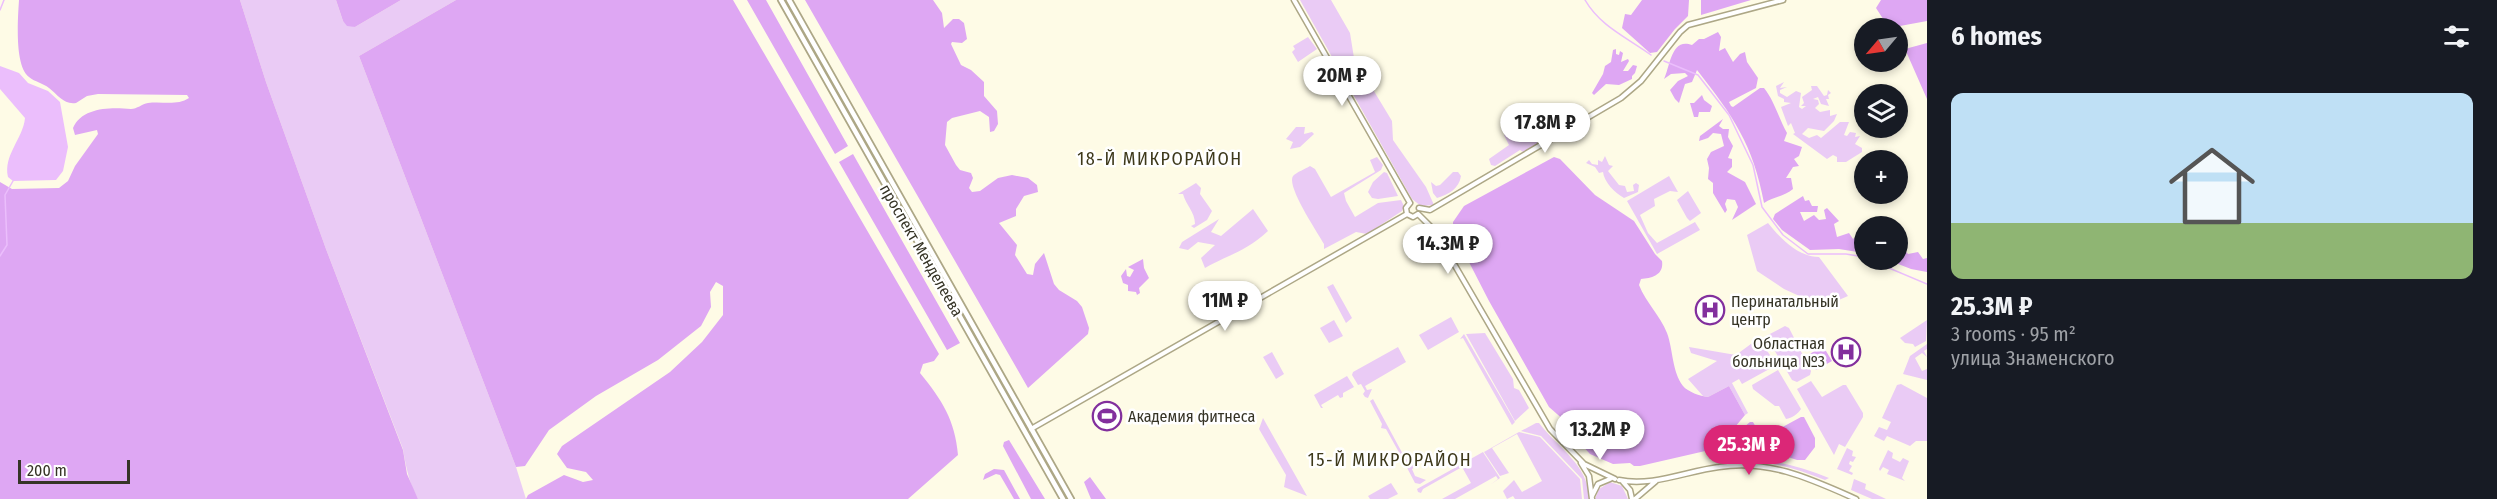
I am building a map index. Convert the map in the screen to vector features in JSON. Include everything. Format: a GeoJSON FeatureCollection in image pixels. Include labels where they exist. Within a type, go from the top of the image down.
{"type":"FeatureCollection","features":[{"type":"Feature","properties":{"kind":"main road","name":"проспект Менделеева"},"geometry":{"type":"LineString","coordinates":[[781,0],[1063,499]]}},
{"type":"Feature","properties":{"kind":"main road","name":"проспект Менделеева"},"geometry":{"type":"LineString","coordinates":[[789,0],[1071,499]]}},
{"type":"Feature","properties":{"kind":"main road"},"geometry":{"type":"LineString","coordinates":[[1294,0],[1410,203]]}},
{"type":"Feature","properties":{"kind":"main road"},"geometry":{"type":"LineString","coordinates":[[1407,214],[1413,217],[1419,211],[1430,210],[1621,98],[1639,83],[1688,25],[1783,0]]}},
{"type":"Feature","properties":{"kind":"main road"},"geometry":{"type":"LineString","coordinates":[[864,147],[870,143]]}},
{"type":"Feature","properties":{"kind":"main road"},"geometry":{"type":"LineString","coordinates":[[1410,203],[1416,204],[1434,230],[1542,417],[1558,439],[1577,458],[1595,471],[1617,480],[1630,490],[1633,499],[1659,479]]}},
{"type":"Feature","properties":{"kind":"main road"},"geometry":{"type":"LineString","coordinates":[[1407,214],[1406,208],[1410,203]]}},
{"type":"Feature","properties":{"kind":"main road"},"geometry":{"type":"LineString","coordinates":[[1031,429],[1407,214]]}},
{"type":"Feature","properties":{"kind":"main road"},"geometry":{"type":"LineString","coordinates":[[1577,458],[1588,476],[1592,498]]}},
{"type":"Feature","properties":{"kind":"main road"},"geometry":{"type":"LineString","coordinates":[[1592,498],[1596,486],[1601,481],[1634,482],[1721,466],[1757,465],[1804,476],[1856,499]]}},
{"type":"Feature","properties":{"kind":"shaded area"},"geometry":{"type":"Polygon","coordinates":[[[19,0],[240,0],[266,82],[326,249],[403,450],[407,474],[418,499],[0,499],[0,182],[12,189],[59,188],[68,181],[75,166],[98,134],[97,130],[75,135],[73,128],[83,116],[98,110],[133,109],[148,103],[174,103],[189,98],[187,95],[98,94],[87,96],[76,103],[65,101],[47,86],[29,77],[24,71],[18,41],[19,0]]]}},
{"type":"Feature","properties":{"kind":"shaded area"},"geometry":{"type":"Polygon","coordinates":[[[240,0],[336,0],[343,21],[355,27],[401,0],[456,0],[359,56],[516,467],[526,499],[418,499],[410,481],[403,449],[326,249],[266,82],[240,0]]]}},
{"type":"Feature","properties":{"kind":"shaded area"},"geometry":{"type":"Polygon","coordinates":[[[336,0],[401,0],[355,27],[347,26],[343,21],[336,0]]]}},
{"type":"Feature","properties":{"kind":"shaded area"},"geometry":{"type":"Polygon","coordinates":[[[456,0],[733,0],[939,354],[934,361],[923,364],[920,373],[946,411],[954,431],[958,455],[908,499],[526,499],[528,495],[564,475],[583,482],[593,480],[586,472],[567,468],[557,454],[562,446],[670,372],[702,342],[723,315],[723,286],[716,282],[710,292],[711,307],[701,326],[658,360],[596,396],[549,430],[525,466],[516,467],[359,56],[456,0]]]}},
{"type":"Feature","properties":{"kind":"shaded area"},"geometry":{"type":"Polygon","coordinates":[[[747,0],[766,0],[848,146],[835,154],[747,0]]]}},
{"type":"Feature","properties":{"kind":"shaded area"},"geometry":{"type":"Polygon","coordinates":[[[805,0],[933,0],[942,13],[944,28],[953,19],[959,19],[964,23],[967,39],[962,43],[952,42],[951,44],[961,65],[971,70],[984,82],[984,96],[997,111],[998,124],[994,131],[990,132],[989,117],[980,111],[952,118],[947,122],[945,145],[960,170],[971,173],[973,178],[969,188],[972,192],[980,191],[998,178],[1012,175],[1028,178],[1037,185],[1038,192],[1024,196],[1016,209],[1016,216],[999,223],[1017,245],[1015,255],[1027,274],[1033,275],[1035,264],[1044,253],[1054,284],[1082,307],[1089,328],[1088,334],[1028,388],[805,0]]]}},
{"type":"Feature","properties":{"kind":"shaded area"},"geometry":{"type":"Polygon","coordinates":[[[1300,0],[1331,0],[1350,33],[1354,58],[1392,121],[1393,140],[1426,187],[1434,205],[1421,206],[1412,199],[1300,0]]]}},
{"type":"Feature","properties":{"kind":"shaded area"},"geometry":{"type":"Polygon","coordinates":[[[1642,0],[1689,0],[1688,16],[1657,52],[1650,53],[1622,28],[1625,14],[1631,15],[1642,0]]]}},
{"type":"Feature","properties":{"kind":"shaded area"},"geometry":{"type":"Polygon","coordinates":[[[1701,0],[1751,0],[1701,15],[1701,0]]]}},
{"type":"Feature","properties":{"kind":"shaded area"},"geometry":{"type":"Polygon","coordinates":[[[1881,0],[1927,0],[1927,21],[1908,24],[1908,18],[1882,18],[1876,8],[1881,0]]]}},
{"type":"Feature","properties":{"kind":"shaded area"},"geometry":{"type":"Polygon","coordinates":[[[1718,32],[1721,37],[1719,51],[1725,48],[1733,62],[1745,52],[1747,62],[1758,78],[1756,88],[1729,102],[1731,106],[1733,107],[1760,88],[1764,88],[1787,133],[1784,141],[1802,147],[1799,156],[1794,159],[1799,166],[1793,167],[1786,178],[1791,178],[1793,189],[1764,203],[1754,164],[1740,132],[1697,70],[1692,82],[1685,84],[1679,103],[1670,90],[1678,81],[1688,76],[1685,73],[1671,74],[1664,79],[1675,49],[1680,45],[1692,45],[1699,39],[1718,32]]]}},
{"type":"Feature","properties":{"kind":"shaded area"},"geometry":{"type":"Polygon","coordinates":[[[1308,37],[1317,49],[1298,62],[1292,52],[1295,49],[1293,46],[1308,37]]]}},
{"type":"Feature","properties":{"kind":"shaded area"},"geometry":{"type":"Polygon","coordinates":[[[1927,43],[1927,99],[1908,56],[1908,48],[1927,43]]]}},
{"type":"Feature","properties":{"kind":"shaded area"},"geometry":{"type":"Polygon","coordinates":[[[1616,49],[1616,54],[1619,55],[1620,51],[1623,53],[1621,62],[1628,59],[1629,61],[1623,71],[1628,71],[1633,65],[1637,66],[1635,73],[1632,79],[1619,85],[1606,84],[1594,95],[1592,93],[1605,66],[1611,62],[1613,50],[1616,49]]]}},
{"type":"Feature","properties":{"kind":"shaded area"},"geometry":{"type":"Polygon","coordinates":[[[0,66],[19,73],[28,83],[48,91],[60,102],[68,147],[63,171],[56,180],[13,181],[8,177],[8,161],[25,118],[0,89],[0,66]]]}},
{"type":"Feature","properties":{"kind":"shaded area"},"geometry":{"type":"Polygon","coordinates":[[[1784,82],[1780,88],[1787,87],[1780,90],[1780,93],[1787,97],[1796,91],[1801,93],[1799,107],[1802,109],[1806,106],[1801,106],[1804,103],[1802,97],[1812,90],[1811,86],[1817,86],[1824,96],[1827,95],[1828,90],[1831,93],[1828,95],[1829,99],[1826,99],[1829,106],[1821,104],[1818,97],[1813,99],[1818,100],[1819,104],[1815,108],[1820,112],[1830,110],[1830,116],[1837,114],[1834,121],[1824,131],[1808,128],[1802,134],[1809,138],[1817,135],[1821,138],[1840,122],[1849,122],[1844,135],[1854,133],[1854,138],[1859,138],[1855,144],[1862,150],[1854,150],[1854,157],[1846,162],[1837,162],[1837,157],[1833,155],[1827,159],[1793,134],[1795,133],[1791,123],[1788,126],[1781,107],[1791,103],[1784,102],[1784,99],[1778,96],[1776,86],[1784,82]]]}},
{"type":"Feature","properties":{"kind":"shaded area"},"geometry":{"type":"Polygon","coordinates":[[[1702,95],[1704,100],[1712,106],[1710,112],[1699,112],[1698,117],[1694,117],[1690,103],[1694,103],[1702,95]]]}},
{"type":"Feature","properties":{"kind":"shaded area"},"geometry":{"type":"Polygon","coordinates":[[[1560,108],[1572,111],[1576,118],[1561,127],[1555,127],[1548,115],[1551,110],[1560,108]]]}},
{"type":"Feature","properties":{"kind":"shaded area"},"geometry":{"type":"Polygon","coordinates":[[[1525,119],[1537,144],[1523,152],[1520,150],[1495,166],[1491,165],[1489,159],[1509,145],[1504,135],[1523,124],[1525,119]]]}},
{"type":"Feature","properties":{"kind":"shaded area"},"geometry":{"type":"Polygon","coordinates":[[[1723,119],[1719,126],[1729,129],[1728,137],[1733,146],[1728,158],[1732,159],[1732,167],[1727,172],[1745,182],[1756,204],[1732,220],[1738,207],[1735,200],[1727,199],[1725,213],[1713,193],[1713,183],[1708,179],[1707,159],[1711,152],[1724,146],[1721,134],[1713,133],[1708,138],[1699,141],[1700,136],[1723,119]]]}},
{"type":"Feature","properties":{"kind":"shaded area"},"geometry":{"type":"Polygon","coordinates":[[[1296,127],[1305,127],[1304,134],[1312,132],[1314,134],[1300,147],[1290,149],[1293,142],[1286,139],[1296,127]]]}},
{"type":"Feature","properties":{"kind":"shaded area"},"geometry":{"type":"Polygon","coordinates":[[[853,154],[960,343],[947,350],[839,162],[853,154]]]}},
{"type":"Feature","properties":{"kind":"shaded area"},"geometry":{"type":"Polygon","coordinates":[[[1605,156],[1609,165],[1613,166],[1608,171],[1619,185],[1625,186],[1627,192],[1634,191],[1633,185],[1636,183],[1639,185],[1638,192],[1624,198],[1610,187],[1603,172],[1599,173],[1595,167],[1586,163],[1589,160],[1592,164],[1598,165],[1598,160],[1602,162],[1605,156]]]}},
{"type":"Feature","properties":{"kind":"shaded area"},"geometry":{"type":"Polygon","coordinates":[[[1377,157],[1383,165],[1381,170],[1344,193],[1346,201],[1355,217],[1378,203],[1401,200],[1404,206],[1402,211],[1367,234],[1356,232],[1324,249],[1324,244],[1298,199],[1292,181],[1293,176],[1310,166],[1315,169],[1331,197],[1375,172],[1370,160],[1377,157]]]}},
{"type":"Feature","properties":{"kind":"shaded area"},"geometry":{"type":"Polygon","coordinates":[[[1554,157],[1560,159],[1595,195],[1634,221],[1662,261],[1659,273],[1653,277],[1641,279],[1639,285],[1667,333],[1679,380],[1688,390],[1708,397],[1729,386],[1745,415],[1714,449],[1640,466],[1630,463],[1613,464],[1590,454],[1565,421],[1549,407],[1489,301],[1453,231],[1453,222],[1464,206],[1554,157]]]}},
{"type":"Feature","properties":{"kind":"shaded area"},"geometry":{"type":"Polygon","coordinates":[[[1384,172],[1387,173],[1398,196],[1372,198],[1368,192],[1373,182],[1384,172]]]}},
{"type":"Feature","properties":{"kind":"shaded area"},"geometry":{"type":"Polygon","coordinates":[[[1453,172],[1458,172],[1461,176],[1456,188],[1437,198],[1433,193],[1431,182],[1436,186],[1440,185],[1453,172]]]}},
{"type":"Feature","properties":{"kind":"shaded area"},"geometry":{"type":"Polygon","coordinates":[[[1669,176],[1678,192],[1670,191],[1654,199],[1655,206],[1640,215],[1648,233],[1657,243],[1695,222],[1700,230],[1657,254],[1627,201],[1669,176]]]}},
{"type":"Feature","properties":{"kind":"shaded area"},"geometry":{"type":"Polygon","coordinates":[[[1196,183],[1201,188],[1200,194],[1212,211],[1207,220],[1194,228],[1191,226],[1195,224],[1192,212],[1183,194],[1178,194],[1196,183]]]}},
{"type":"Feature","properties":{"kind":"shaded area"},"geometry":{"type":"Polygon","coordinates":[[[1688,191],[1701,213],[1690,221],[1677,200],[1688,191]]]}},
{"type":"Feature","properties":{"kind":"shaded area"},"geometry":{"type":"Polygon","coordinates":[[[1803,196],[1805,201],[1809,200],[1812,206],[1818,206],[1817,212],[1800,212],[1804,221],[1814,215],[1819,220],[1826,219],[1824,210],[1827,208],[1839,221],[1834,224],[1837,237],[1849,233],[1854,238],[1854,251],[1839,249],[1810,250],[1782,230],[1773,219],[1775,214],[1803,196]]]}},
{"type":"Feature","properties":{"kind":"shaded area"},"geometry":{"type":"Polygon","coordinates":[[[1253,209],[1268,231],[1237,252],[1205,268],[1201,258],[1215,245],[1198,242],[1188,250],[1179,248],[1182,242],[1219,219],[1211,232],[1221,236],[1253,209]]]}},
{"type":"Feature","properties":{"kind":"shaded area"},"geometry":{"type":"Polygon","coordinates":[[[1768,223],[1797,250],[1819,257],[1848,296],[1832,303],[1813,296],[1806,299],[1784,289],[1757,271],[1747,235],[1768,223]]]}},
{"type":"Feature","properties":{"kind":"shaded area"},"geometry":{"type":"Polygon","coordinates":[[[1428,231],[1437,245],[1415,257],[1408,246],[1409,241],[1428,231]]]}},
{"type":"Feature","properties":{"kind":"shaded area"},"geometry":{"type":"Polygon","coordinates":[[[1918,252],[1923,259],[1927,258],[1927,272],[1908,268],[1908,254],[1918,252]]]}},
{"type":"Feature","properties":{"kind":"shaded area"},"geometry":{"type":"Polygon","coordinates":[[[1143,259],[1149,278],[1139,288],[1140,293],[1137,295],[1136,292],[1128,291],[1128,285],[1123,283],[1121,276],[1126,269],[1127,276],[1130,277],[1134,270],[1128,267],[1143,259]]]}},
{"type":"Feature","properties":{"kind":"shaded area"},"geometry":{"type":"Polygon","coordinates":[[[1333,284],[1352,318],[1346,323],[1327,287],[1333,284]]]}},
{"type":"Feature","properties":{"kind":"shaded area"},"geometry":{"type":"Polygon","coordinates":[[[1451,317],[1459,332],[1428,350],[1419,335],[1451,317]]]}},
{"type":"Feature","properties":{"kind":"shaded area"},"geometry":{"type":"Polygon","coordinates":[[[1334,320],[1343,336],[1329,343],[1320,328],[1334,320]]]}},
{"type":"Feature","properties":{"kind":"shaded area"},"geometry":{"type":"Polygon","coordinates":[[[1927,320],[1926,341],[1915,347],[1900,338],[1927,320]]]}},
{"type":"Feature","properties":{"kind":"shaded area"},"geometry":{"type":"Polygon","coordinates":[[[1785,326],[1789,328],[1811,371],[1810,375],[1797,382],[1792,380],[1766,336],[1785,326]]]}},
{"type":"Feature","properties":{"kind":"shaded area"},"geometry":{"type":"Polygon","coordinates":[[[1485,333],[1513,379],[1514,388],[1519,390],[1529,408],[1515,421],[1466,334],[1485,333]]]}},
{"type":"Feature","properties":{"kind":"shaded area"},"geometry":{"type":"Polygon","coordinates":[[[1464,334],[1515,422],[1512,425],[1463,338],[1460,339],[1464,334]]]}},
{"type":"Feature","properties":{"kind":"shaded area"},"geometry":{"type":"Polygon","coordinates":[[[1759,338],[1775,363],[1773,367],[1742,384],[1739,379],[1732,383],[1748,413],[1745,415],[1729,386],[1708,397],[1703,396],[1688,379],[1717,361],[1691,353],[1689,347],[1736,355],[1759,338]]]}},
{"type":"Feature","properties":{"kind":"shaded area"},"geometry":{"type":"Polygon","coordinates":[[[1927,344],[1927,349],[1924,351],[1927,357],[1922,353],[1915,358],[1922,371],[1927,369],[1927,380],[1903,374],[1910,356],[1927,344]]]}},
{"type":"Feature","properties":{"kind":"shaded area"},"geometry":{"type":"Polygon","coordinates":[[[1823,346],[1832,361],[1816,370],[1808,355],[1823,346]]]}},
{"type":"Feature","properties":{"kind":"shaded area"},"geometry":{"type":"Polygon","coordinates":[[[1398,347],[1406,362],[1365,386],[1367,390],[1372,389],[1368,398],[1365,397],[1363,394],[1365,391],[1361,384],[1358,385],[1352,375],[1353,372],[1398,347]]]}},
{"type":"Feature","properties":{"kind":"shaded area"},"geometry":{"type":"Polygon","coordinates":[[[1272,352],[1284,374],[1276,379],[1263,357],[1272,352]]]}},
{"type":"Feature","properties":{"kind":"shaded area"},"geometry":{"type":"Polygon","coordinates":[[[1778,370],[1801,409],[1795,416],[1786,419],[1779,406],[1775,406],[1753,389],[1752,385],[1778,370]]]}},
{"type":"Feature","properties":{"kind":"shaded area"},"geometry":{"type":"Polygon","coordinates":[[[1347,376],[1354,387],[1343,393],[1343,397],[1340,398],[1338,395],[1321,405],[1323,408],[1321,408],[1314,395],[1347,376]]]}},
{"type":"Feature","properties":{"kind":"shaded area"},"geometry":{"type":"Polygon","coordinates":[[[1811,381],[1822,397],[1846,385],[1863,413],[1863,417],[1845,447],[1839,444],[1834,455],[1797,389],[1811,381]]]}},
{"type":"Feature","properties":{"kind":"shaded area"},"geometry":{"type":"Polygon","coordinates":[[[1901,384],[1927,398],[1927,441],[1916,441],[1910,446],[1887,436],[1884,441],[1874,436],[1879,427],[1887,430],[1891,422],[1882,418],[1897,385],[1901,384]]]}},
{"type":"Feature","properties":{"kind":"shaded area"},"geometry":{"type":"Polygon","coordinates":[[[1373,399],[1405,458],[1415,467],[1412,469],[1415,476],[1426,480],[1420,484],[1415,483],[1404,462],[1400,460],[1401,456],[1386,429],[1381,428],[1382,424],[1370,401],[1373,399]]]}},
{"type":"Feature","properties":{"kind":"shaded area"},"geometry":{"type":"Polygon","coordinates":[[[1804,417],[1815,438],[1815,447],[1805,460],[1738,448],[1736,444],[1738,434],[1750,422],[1753,422],[1762,438],[1804,417]]]}},
{"type":"Feature","properties":{"kind":"shaded area"},"geometry":{"type":"Polygon","coordinates":[[[1263,418],[1307,496],[1284,487],[1286,475],[1259,429],[1263,418]]]}},
{"type":"Feature","properties":{"kind":"shaded area"},"geometry":{"type":"Polygon","coordinates":[[[1539,423],[1578,467],[1588,487],[1589,499],[1584,499],[1582,479],[1541,436],[1521,431],[1539,423]]]}},
{"type":"Feature","properties":{"kind":"shaded area"},"geometry":{"type":"Polygon","coordinates":[[[1519,432],[1540,437],[1580,479],[1582,499],[1515,499],[1513,496],[1507,499],[1503,491],[1514,480],[1522,492],[1542,481],[1517,434],[1492,448],[1509,473],[1500,476],[1484,452],[1519,432]]]}},
{"type":"Feature","properties":{"kind":"shaded area"},"geometry":{"type":"Polygon","coordinates":[[[1009,440],[1045,499],[1031,499],[1003,446],[1004,442],[1009,440]]]}},
{"type":"Feature","properties":{"kind":"shaded area"},"geometry":{"type":"Polygon","coordinates":[[[1847,448],[1853,451],[1852,456],[1856,457],[1849,464],[1852,466],[1849,471],[1853,473],[1852,475],[1837,469],[1847,448]]]}},
{"type":"Feature","properties":{"kind":"shaded area"},"geometry":{"type":"Polygon","coordinates":[[[1888,450],[1893,453],[1892,458],[1900,462],[1903,458],[1909,461],[1902,478],[1905,481],[1887,474],[1889,470],[1883,467],[1880,471],[1888,450]]]}},
{"type":"Feature","properties":{"kind":"shaded area"},"geometry":{"type":"Polygon","coordinates":[[[1483,452],[1500,478],[1490,485],[1498,479],[1496,476],[1455,499],[1442,499],[1471,483],[1462,467],[1423,489],[1421,493],[1418,492],[1417,489],[1483,452]]]}},
{"type":"Feature","properties":{"kind":"shaded area"},"geometry":{"type":"Polygon","coordinates":[[[1730,456],[1780,463],[1829,478],[1825,480],[1768,463],[1733,461],[1730,456]]]}},
{"type":"Feature","properties":{"kind":"shaded area"},"geometry":{"type":"Polygon","coordinates":[[[994,469],[1004,470],[1020,499],[1014,499],[1000,475],[996,474],[983,480],[985,474],[994,469]]]}},
{"type":"Feature","properties":{"kind":"shaded area"},"geometry":{"type":"Polygon","coordinates":[[[1090,477],[1106,499],[1091,499],[1084,482],[1090,477]]]}},
{"type":"Feature","properties":{"kind":"shaded area"},"geometry":{"type":"Polygon","coordinates":[[[1854,479],[1866,484],[1865,489],[1886,499],[1872,499],[1851,490],[1854,479]]]}},
{"type":"Feature","properties":{"kind":"shaded area"},"geometry":{"type":"Polygon","coordinates":[[[1610,482],[1622,486],[1628,499],[1595,499],[1599,489],[1610,482]]]}},
{"type":"Feature","properties":{"kind":"shaded area"},"geometry":{"type":"Polygon","coordinates":[[[1391,483],[1398,494],[1388,499],[1370,499],[1368,496],[1391,483]]]}},
{"type":"Feature","properties":{"kind":"waterway"},"geometry":{"type":"LineString","coordinates":[[0,10],[4,0]]}},
{"type":"Feature","properties":{"kind":"waterway"},"geometry":{"type":"LineString","coordinates":[[1585,0],[1606,24],[1651,55]]}},
{"type":"Feature","properties":{"kind":"waterway"},"geometry":{"type":"LineString","coordinates":[[1664,61],[1698,75],[1729,115],[1753,165],[1762,207],[1783,235],[1808,254],[1854,255]]}},
{"type":"Feature","properties":{"kind":"waterway"},"geometry":{"type":"LineString","coordinates":[[0,256],[7,245],[5,195],[13,181]]}},
{"type":"Feature","properties":{"kind":"waterway"},"geometry":{"type":"LineString","coordinates":[[1894,270],[1927,284]]}},
{"type":"Feature","properties":{"kind":"place","name":"Перинатальный центр"},"geometry":{"type":"Point","coordinates":[1710,310]}},
{"type":"Feature","properties":{"kind":"place","name":"Областная больница №3"},"geometry":{"type":"Point","coordinates":[1846,352]}},
{"type":"Feature","properties":{"kind":"place","name":"Академия фитнеса"},"geometry":{"type":"Point","coordinates":[1107,416]}},
{"type":"Feature","properties":{"kind":"district","name":"18-Й МИКРОРАЙОН"},"geometry":{"type":"Point","coordinates":[1160,159]}},
{"type":"Feature","properties":{"kind":"district","name":"15-Й МИКРОРАЙОН"},"geometry":{"type":"Point","coordinates":[1390,460]}}]}
